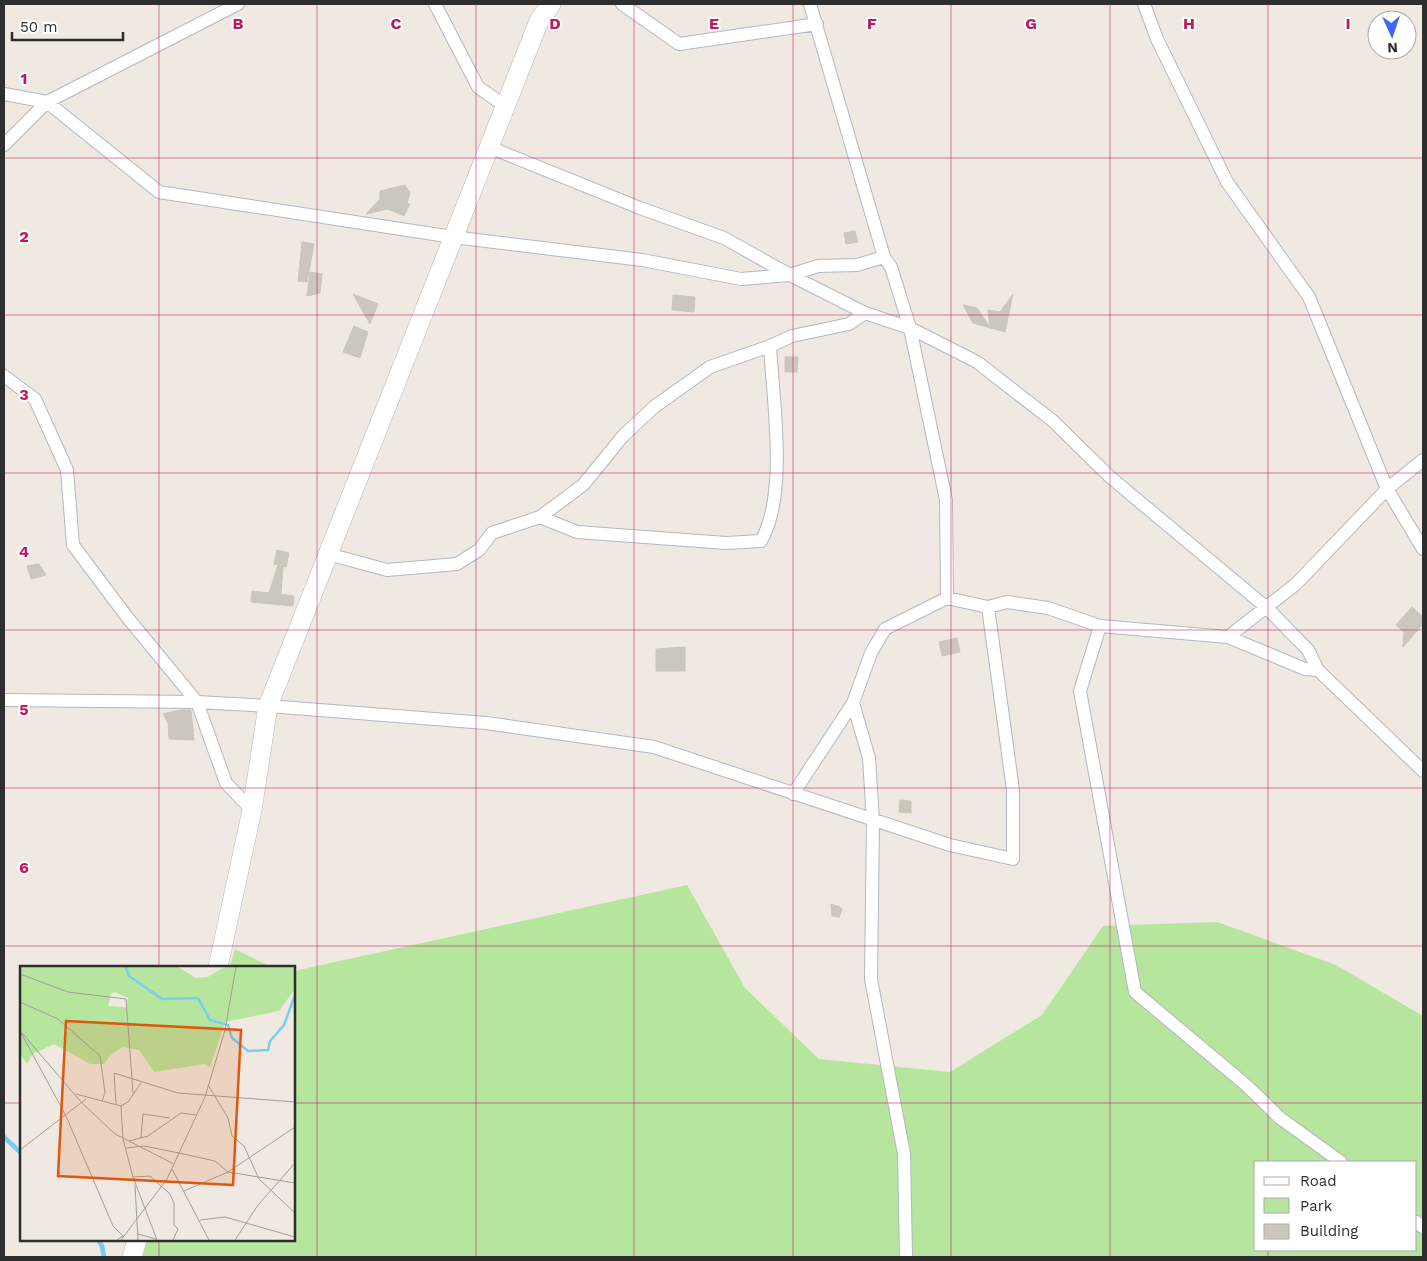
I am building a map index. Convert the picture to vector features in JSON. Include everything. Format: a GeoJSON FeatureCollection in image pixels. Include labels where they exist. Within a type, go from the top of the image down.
{"type":"FeatureCollection","features":[{"type":"Feature","properties":{"kind":"main road"},"geometry":{"type":"LineString","coordinates":[[218,966],[252,810],[268,706],[539,21],[551,4]]}},
{"type":"Feature","properties":{"kind":"main road"},"geometry":{"type":"LineString","coordinates":[[132,1257],[137,1241]]}},
{"type":"Feature","properties":{"kind":"street"},"geometry":{"type":"LineString","coordinates":[[4,145],[48,102],[238,4]]}},
{"type":"Feature","properties":{"kind":"street"},"geometry":{"type":"LineString","coordinates":[[434,4],[478,87],[505,106]]}},
{"type":"Feature","properties":{"kind":"street"},"geometry":{"type":"LineString","coordinates":[[622,4],[679,44],[817,24]]}},
{"type":"Feature","properties":{"kind":"street"},"geometry":{"type":"LineString","coordinates":[[810,4],[884,257],[891,267],[910,328],[946,500],[947,598]]}},
{"type":"Feature","properties":{"kind":"street"},"geometry":{"type":"LineString","coordinates":[[1144,4],[1157,39],[1227,182],[1309,297],[1387,488],[1423,549]]}},
{"type":"Feature","properties":{"kind":"street"},"geometry":{"type":"LineString","coordinates":[[4,94],[48,102],[159,192],[453,237],[642,260],[741,279],[790,275],[818,266],[857,265],[884,257]]}},
{"type":"Feature","properties":{"kind":"street"},"geometry":{"type":"LineString","coordinates":[[489,147],[640,208],[724,238],[790,275],[865,312],[910,328],[977,362],[1045,416],[1110,477],[1267,608],[1308,650],[1318,670],[1423,771]]}},
{"type":"Feature","properties":{"kind":"street"},"geometry":{"type":"LineString","coordinates":[[328,554],[387,570],[457,564],[479,550],[492,534],[540,517],[583,485],[623,436],[654,408],[710,367],[770,346],[792,336],[849,324],[865,312]]}},
{"type":"Feature","properties":{"kind":"street"},"geometry":{"type":"LineString","coordinates":[[540,517],[577,532],[726,543],[761,541],[767,531],[778,484],[770,346]]}},
{"type":"Feature","properties":{"kind":"street"},"geometry":{"type":"LineString","coordinates":[[4,376],[35,399],[68,470],[73,545],[127,618],[198,702],[226,783],[252,810]]}},
{"type":"Feature","properties":{"kind":"street"},"geometry":{"type":"LineString","coordinates":[[1228,637],[1296,584],[1387,488],[1423,460]]}},
{"type":"Feature","properties":{"kind":"street"},"geometry":{"type":"LineString","coordinates":[[793,794],[853,703],[871,653],[885,629],[947,598],[988,607],[1008,602],[1048,608],[1100,626],[1228,637],[1305,669],[1318,670]]}},
{"type":"Feature","properties":{"kind":"street"},"geometry":{"type":"LineString","coordinates":[[4,700],[198,702],[268,706],[486,723],[654,747],[950,846],[1013,859],[1014,790],[988,607]]}},
{"type":"Feature","properties":{"kind":"street"},"geometry":{"type":"LineString","coordinates":[[1100,626],[1080,692],[1135,992],[1246,1084],[1280,1118],[1340,1161]]}},
{"type":"Feature","properties":{"kind":"street"},"geometry":{"type":"LineString","coordinates":[[853,703],[868,758],[873,821],[871,979],[904,1154],[906,1257]]}},
{"type":"Feature","properties":{"kind":"green space"},"geometry":{"type":"Polygon","coordinates":[[[687,885],[745,988],[819,1059],[950,1072],[1042,1015],[1103,926],[1217,922],[1336,965],[1423,1016],[1423,1257],[141,1257],[147,1241],[295,1241],[295,971],[687,885]]]}},
{"type":"Feature","properties":{"kind":"green space"},"geometry":{"type":"Polygon","coordinates":[[[235,949],[269,966],[230,966],[235,949]]]}},
{"type":"Feature","properties":{"kind":"building"},"geometry":{"type":"Polygon","coordinates":[[[405,185],[410,193],[407,203],[410,204],[404,216],[388,209],[366,214],[380,199],[380,191],[405,185]]]}},
{"type":"Feature","properties":{"kind":"building"},"geometry":{"type":"Polygon","coordinates":[[[855,231],[858,242],[846,244],[844,233],[855,231]]]}},
{"type":"Feature","properties":{"kind":"building"},"geometry":{"type":"Polygon","coordinates":[[[302,242],[314,244],[307,282],[298,281],[302,242]]]}},
{"type":"Feature","properties":{"kind":"building"},"geometry":{"type":"Polygon","coordinates":[[[310,272],[322,274],[320,293],[307,296],[310,272]]]}},
{"type":"Feature","properties":{"kind":"building"},"geometry":{"type":"Polygon","coordinates":[[[353,294],[378,304],[370,324],[353,294]]]}},
{"type":"Feature","properties":{"kind":"building"},"geometry":{"type":"Polygon","coordinates":[[[1013,294],[1005,332],[973,323],[963,305],[977,308],[990,327],[988,310],[1000,312],[1013,294]]]}},
{"type":"Feature","properties":{"kind":"building"},"geometry":{"type":"Polygon","coordinates":[[[673,295],[695,297],[694,312],[672,310],[673,295]]]}},
{"type":"Feature","properties":{"kind":"building"},"geometry":{"type":"Polygon","coordinates":[[[354,326],[368,332],[360,358],[343,352],[354,326]]]}},
{"type":"Feature","properties":{"kind":"building"},"geometry":{"type":"Polygon","coordinates":[[[785,357],[798,357],[797,372],[785,372],[785,357]]]}},
{"type":"Feature","properties":{"kind":"building"},"geometry":{"type":"Polygon","coordinates":[[[277,550],[289,553],[286,567],[283,566],[281,594],[294,596],[293,606],[251,602],[252,591],[269,593],[278,565],[274,564],[277,550]]]}},
{"type":"Feature","properties":{"kind":"building"},"geometry":{"type":"Polygon","coordinates":[[[39,564],[46,575],[31,579],[27,566],[39,564]]]}},
{"type":"Feature","properties":{"kind":"building"},"geometry":{"type":"Polygon","coordinates":[[[1412,607],[1423,617],[1423,624],[1403,647],[1404,632],[1396,625],[1412,607]]]}},
{"type":"Feature","properties":{"kind":"building"},"geometry":{"type":"Polygon","coordinates":[[[957,638],[960,652],[942,656],[939,642],[957,638]]]}},
{"type":"Feature","properties":{"kind":"building"},"geometry":{"type":"Polygon","coordinates":[[[685,647],[685,671],[656,671],[656,649],[685,647]]]}},
{"type":"Feature","properties":{"kind":"building"},"geometry":{"type":"Polygon","coordinates":[[[180,710],[191,710],[194,740],[169,739],[168,723],[163,714],[180,710]]]}},
{"type":"Feature","properties":{"kind":"building"},"geometry":{"type":"Polygon","coordinates":[[[900,800],[911,801],[911,813],[899,812],[900,800]]]}},
{"type":"Feature","properties":{"kind":"building"},"geometry":{"type":"Polygon","coordinates":[[[831,904],[840,907],[842,910],[839,917],[832,916],[831,904]]]}},
{"type":"Feature","properties":{"kind":"waterway"},"geometry":{"type":"LineString","coordinates":[[4,1137],[20,1152]]}},
{"type":"Feature","properties":{"kind":"waterway"},"geometry":{"type":"LineString","coordinates":[[99,1241],[102,1246],[104,1257]]}}]}
